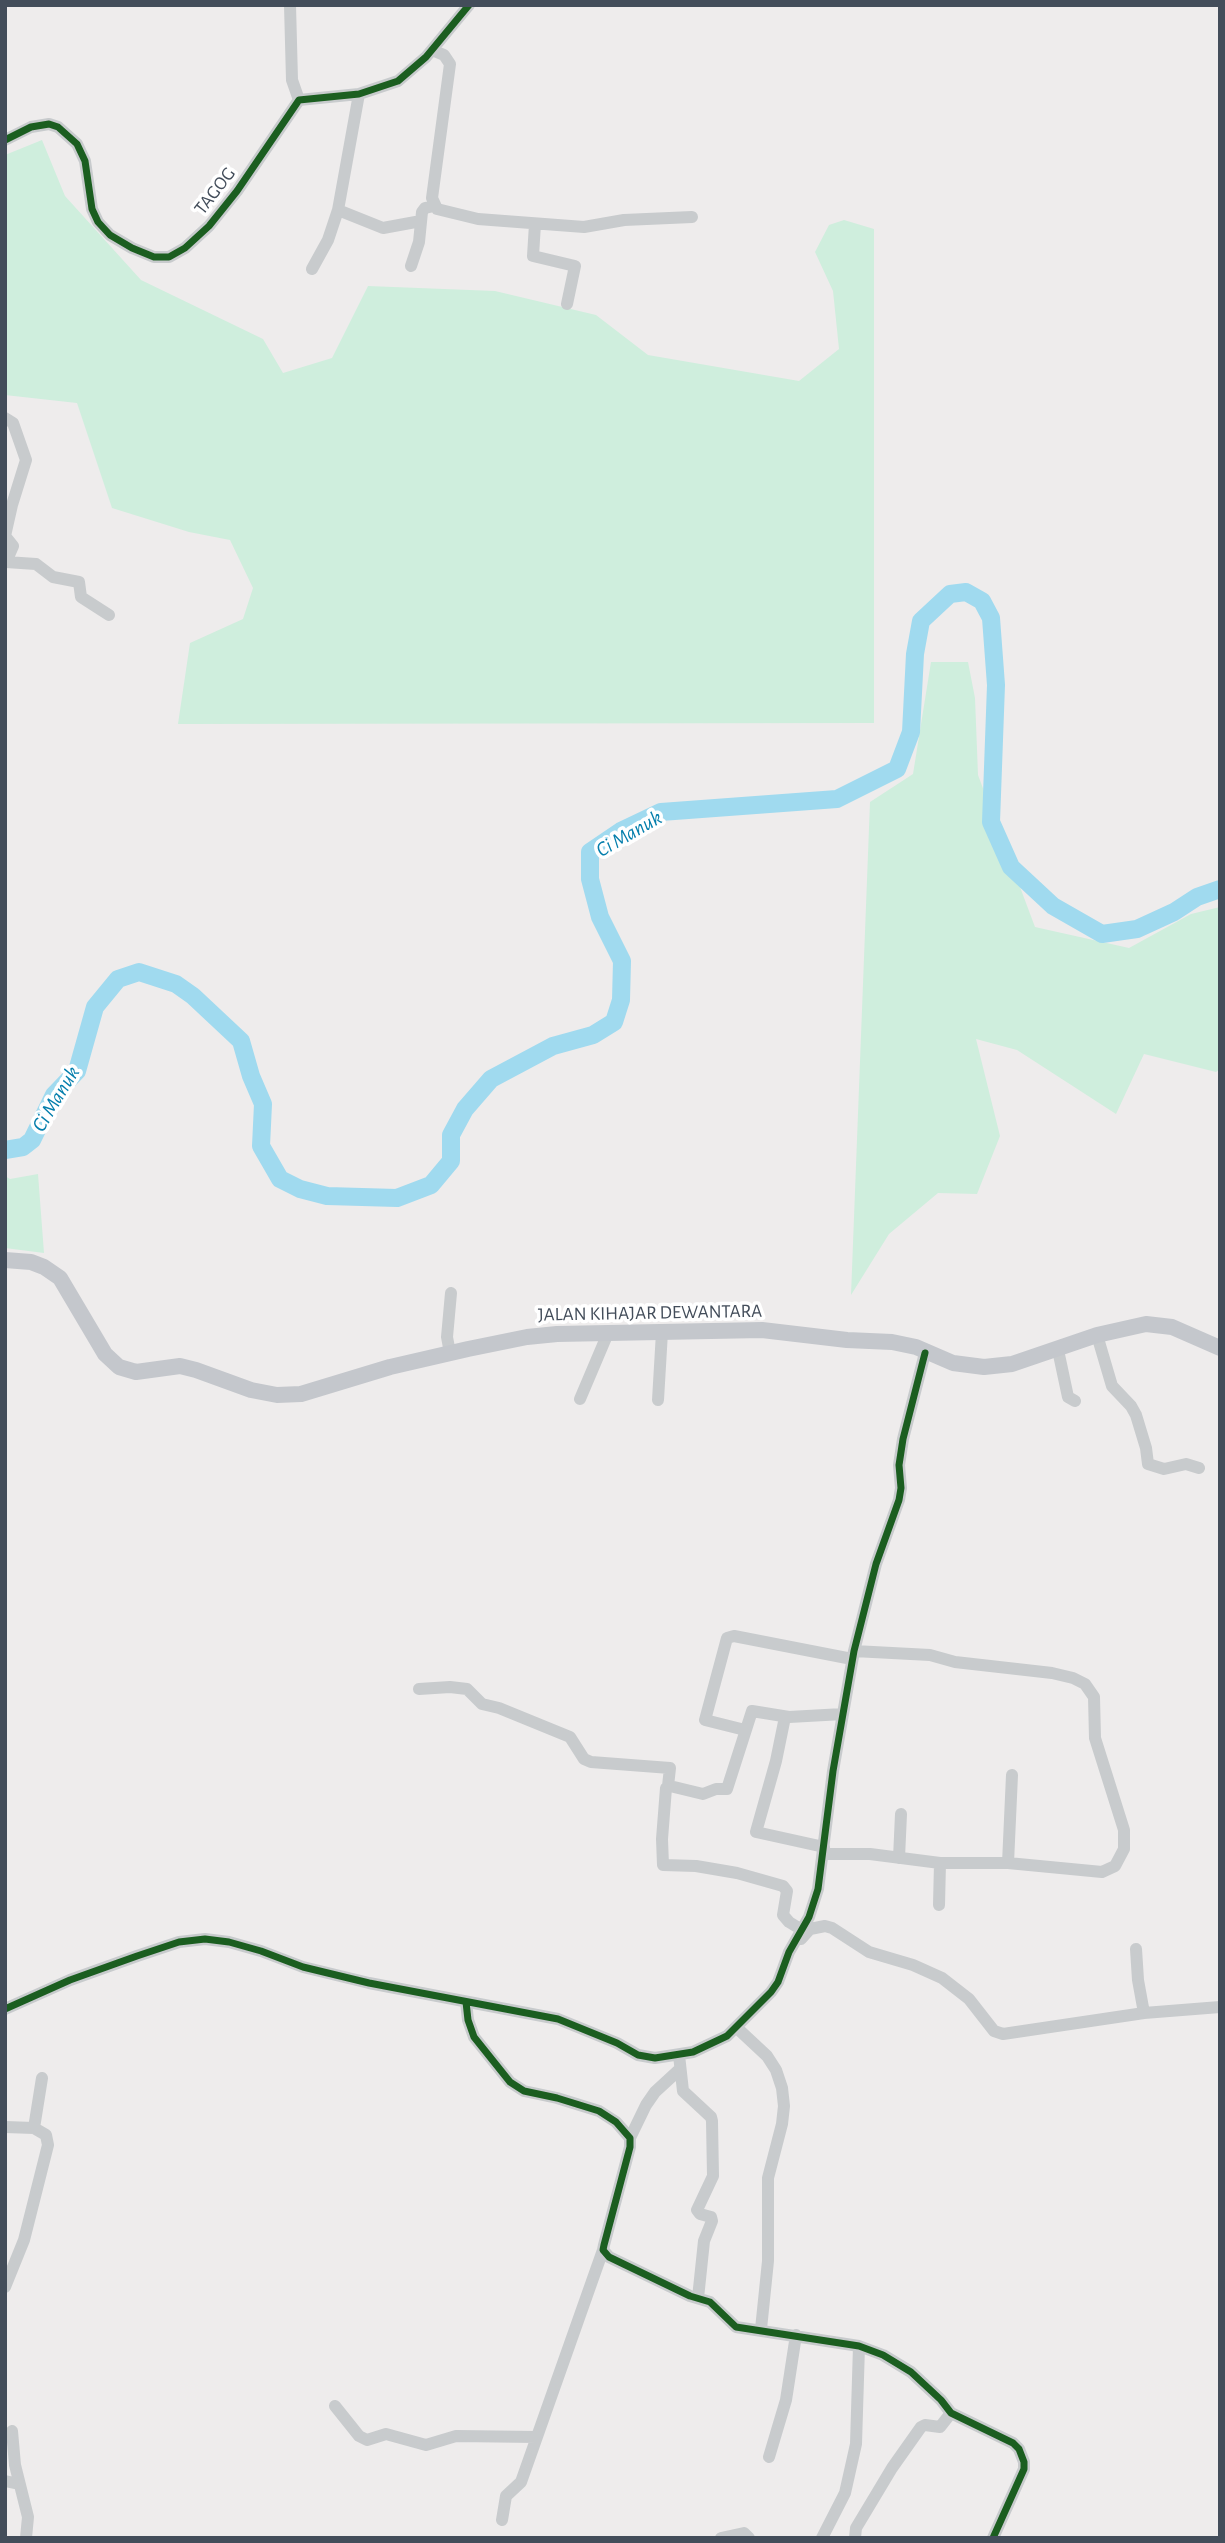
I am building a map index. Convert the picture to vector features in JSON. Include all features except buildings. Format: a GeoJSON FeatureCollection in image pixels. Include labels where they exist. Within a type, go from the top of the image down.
{"type":"FeatureCollection","features":[{"type":"Feature","properties":{"kind":"main road","name":"JALAN KIHAJAR DEWANTARA"},"geometry":{"type":"LineString","coordinates":[[5,1260],[31,1262],[44,1267],[60,1279],[105,1354],[119,1367],[128,1371],[180,1366],[251,1390],[278,1395],[301,1394],[390,1367],[527,1337],[608,1333],[762,1330],[847,1340],[892,1342],[916,1348],[953,1363],[984,1367],[1012,1364],[1097,1335],[1137,1325],[1158,1324],[1172,1328],[1220,1349]]}},
{"type":"Feature","properties":{"kind":"street"},"geometry":{"type":"LineString","coordinates":[[290,5],[292,80],[299,100],[359,93],[398,81],[432,50],[469,5]]}},
{"type":"Feature","properties":{"kind":"street"},"geometry":{"type":"LineString","coordinates":[[432,50],[444,55],[450,64],[432,198],[434,206]]}},
{"type":"Feature","properties":{"kind":"street"},"geometry":{"type":"LineString","coordinates":[[313,269],[331,232],[338,210],[359,93]]}},
{"type":"Feature","properties":{"kind":"street","name":"TAGOG"},"geometry":{"type":"LineString","coordinates":[[5,140],[31,127],[49,124],[58,127],[77,144],[85,161],[92,209],[98,222],[110,235],[132,248],[154,257],[169,257],[185,248],[209,226],[237,191],[299,100]]}},
{"type":"Feature","properties":{"kind":"street"},"geometry":{"type":"LineString","coordinates":[[411,266],[419,242],[423,209],[434,206],[446,213],[478,219],[584,227],[624,220],[692,217]]}},
{"type":"Feature","properties":{"kind":"street"},"geometry":{"type":"LineString","coordinates":[[338,210],[383,228],[421,221]]}},
{"type":"Feature","properties":{"kind":"street"},"geometry":{"type":"LineString","coordinates":[[535,224],[533,256],[575,266],[567,304]]}},
{"type":"Feature","properties":{"kind":"street"},"geometry":{"type":"LineString","coordinates":[[5,418],[13,422],[26,460],[5,536],[13,546],[6,562],[36,564],[52,577],[79,582],[81,597],[109,615]]}},
{"type":"Feature","properties":{"kind":"street"},"geometry":{"type":"LineString","coordinates":[[450,1353],[447,1337],[451,1293]]}},
{"type":"Feature","properties":{"kind":"street"},"geometry":{"type":"LineString","coordinates":[[658,1400],[662,1332]]}},
{"type":"Feature","properties":{"kind":"street"},"geometry":{"type":"LineString","coordinates":[[580,1399],[608,1333]]}},
{"type":"Feature","properties":{"kind":"street"},"geometry":{"type":"LineString","coordinates":[[1097,1335],[1112,1386],[1136,1415],[1148,1464],[1164,1469],[1186,1464],[1199,1468]]}},
{"type":"Feature","properties":{"kind":"street"},"geometry":{"type":"LineString","coordinates":[[1058,1350],[1068,1397],[1076,1401]]}},
{"type":"Feature","properties":{"kind":"street"},"geometry":{"type":"LineString","coordinates":[[5,2009],[70,1980],[137,1956],[179,1942],[205,1938],[261,1951],[303,1967],[369,1983],[558,2020],[617,2043],[638,2055],[655,2058],[679,2055],[714,2044],[737,2028],[778,1982],[789,1952],[809,1917],[818,1889],[833,1771],[853,1655],[876,1564],[899,1500],[899,1465],[903,1439],[925,1353]]}},
{"type":"Feature","properties":{"kind":"street"},"geometry":{"type":"LineString","coordinates":[[745,1730],[705,1720],[727,1638],[734,1636],[853,1655],[930,1655],[955,1662],[1052,1673],[1073,1678],[1090,1689],[1094,1697],[1095,1738],[1099,1756],[1124,1830],[1121,1859],[1115,1866],[1102,1872],[1008,1863],[940,1863],[823,1850],[756,1832],[785,1717]]}},
{"type":"Feature","properties":{"kind":"street"},"geometry":{"type":"LineString","coordinates":[[419,1689],[467,1689],[482,1704],[499,1708],[570,1737],[584,1759],[591,1762],[670,1768],[662,1839],[663,1865],[695,1866],[737,1873],[785,1886],[787,1891],[783,1915],[802,1930]]}},
{"type":"Feature","properties":{"kind":"street"},"geometry":{"type":"LineString","coordinates":[[668,1786],[703,1794],[716,1788],[727,1788],[752,1711],[785,1717],[843,1714]]}},
{"type":"Feature","properties":{"kind":"street"},"geometry":{"type":"LineString","coordinates":[[1008,1863],[1012,1775]]}},
{"type":"Feature","properties":{"kind":"street"},"geometry":{"type":"LineString","coordinates":[[899,1858],[901,1814]]}},
{"type":"Feature","properties":{"kind":"street"},"geometry":{"type":"LineString","coordinates":[[939,1905],[940,1863]]}},
{"type":"Feature","properties":{"kind":"street"},"geometry":{"type":"LineString","coordinates":[[789,1952],[810,1929],[825,1926],[832,1928],[869,1952],[913,1965],[942,1978],[969,1999],[994,2031],[1003,2034],[1144,2013],[1220,2007]]}},
{"type":"Feature","properties":{"kind":"street"},"geometry":{"type":"LineString","coordinates":[[1136,1949],[1144,2013]]}},
{"type":"Feature","properties":{"kind":"street"},"geometry":{"type":"LineString","coordinates":[[466,2002],[474,2037],[510,2082],[524,2091],[599,2111],[616,2122],[630,2138]]}},
{"type":"Feature","properties":{"kind":"street"},"geometry":{"type":"LineString","coordinates":[[737,2028],[757,2044],[772,2063],[782,2088],[784,2106],[768,2178],[768,2261],[761,2329]]}},
{"type":"Feature","properties":{"kind":"street"},"geometry":{"type":"LineString","coordinates":[[679,2055],[683,2091],[712,2121],[713,2176],[697,2210],[712,2221],[704,2241],[698,2298]]}},
{"type":"Feature","properties":{"kind":"street"},"geometry":{"type":"LineString","coordinates":[[502,2519],[506,2496],[521,2482],[603,2250],[630,2147],[630,2138],[655,2092],[680,2069]]}},
{"type":"Feature","properties":{"kind":"street"},"geometry":{"type":"LineString","coordinates":[[34,2128],[42,2078]]}},
{"type":"Feature","properties":{"kind":"street"},"geometry":{"type":"LineString","coordinates":[[5,2127],[34,2128],[46,2135],[48,2145],[24,2240],[5,2287]]}},
{"type":"Feature","properties":{"kind":"street"},"geometry":{"type":"LineString","coordinates":[[603,2250],[615,2262],[712,2304],[736,2326],[859,2347],[883,2355],[911,2372],[951,2413],[1013,2444],[1023,2456],[1024,2469],[993,2538]]}},
{"type":"Feature","properties":{"kind":"street"},"geometry":{"type":"LineString","coordinates":[[769,2458],[786,2400],[796,2335]]}},
{"type":"Feature","properties":{"kind":"street"},"geometry":{"type":"LineString","coordinates":[[822,2538],[845,2493],[852,2469],[858,2427],[859,2347]]}},
{"type":"Feature","properties":{"kind":"street"},"geometry":{"type":"LineString","coordinates":[[335,2406],[359,2436],[367,2440],[386,2434],[426,2445],[456,2436],[537,2437]]}},
{"type":"Feature","properties":{"kind":"street"},"geometry":{"type":"LineString","coordinates":[[855,2538],[856,2528],[921,2427],[940,2427],[951,2413]]}},
{"type":"Feature","properties":{"kind":"street"},"geometry":{"type":"LineString","coordinates":[[12,2431],[19,2484],[28,2517],[26,2538]]}},
{"type":"Feature","properties":{"kind":"street"},"geometry":{"type":"LineString","coordinates":[[5,2481],[19,2484]]}},
{"type":"Feature","properties":{"kind":"street"},"geometry":{"type":"LineString","coordinates":[[722,2538],[744,2533],[749,2538]]}},
{"type":"Feature","properties":{"kind":"green space"},"geometry":{"type":"Polygon","coordinates":[[[42,140],[65,196],[141,280],[263,339],[283,373],[332,358],[368,286],[495,291],[596,315],[648,355],[799,381],[839,349],[833,291],[815,252],[829,225],[844,220],[874,229],[874,723],[178,724],[190,643],[243,619],[253,588],[230,540],[189,532],[112,508],[77,403],[5,395],[5,155],[42,140]]]}},
{"type":"Feature","properties":{"kind":"green space"},"geometry":{"type":"Polygon","coordinates":[[[931,662],[968,662],[975,698],[978,775],[1035,927],[1129,948],[1191,914],[1220,907],[1220,1069],[1216,1072],[1144,1054],[1116,1114],[1017,1050],[976,1039],[1000,1136],[977,1194],[938,1193],[889,1234],[851,1295],[870,802],[913,774],[931,662]]]}},
{"type":"Feature","properties":{"kind":"green space"},"geometry":{"type":"Polygon","coordinates":[[[38,1174],[44,1253],[5,1248],[5,1176],[10,1179],[38,1174]]]}},
{"type":"Feature","properties":{"kind":"waterway","name":"Ci Manuk"},"geometry":{"type":"LineString","coordinates":[[5,1150],[23,1147],[32,1140],[54,1095],[77,1071],[95,1007],[118,979],[139,972],[176,984],[193,996],[241,1041],[263,1104],[261,1146],[280,1179],[300,1189],[327,1196],[397,1198],[431,1185],[451,1161],[451,1135],[465,1109],[491,1079],[553,1046],[593,1035],[614,1022],[621,1000],[622,961],[600,917],[590,879],[590,852],[621,831],[661,812],[837,799],[897,769],[911,732],[915,654],[921,621],[950,594],[966,592],[982,601],[991,618],[996,685],[991,822],[1011,867],[1053,906],[1102,934],[1137,929],[1174,912],[1197,897],[1220,889]]}},
{"type":"Feature","properties":{"kind":"cycle path"},"geometry":{"type":"LineString","coordinates":[[5,140],[31,127],[49,124],[58,127],[77,144],[85,161],[92,209],[98,222],[110,235],[132,248],[154,257],[169,257],[185,248],[209,226],[237,191],[299,100],[359,94],[398,81],[426,57],[469,5]]}},
{"type":"Feature","properties":{"kind":"cycle path"},"geometry":{"type":"LineString","coordinates":[[5,2009],[70,1980],[137,1956],[179,1942],[205,1939],[229,1942],[303,1967],[369,1983],[558,2019],[617,2043],[638,2055],[655,2058],[693,2052],[727,2036],[778,1982],[789,1952],[809,1917],[818,1889],[833,1771],[854,1651],[876,1564],[899,1500],[899,1465],[903,1439],[925,1353]]}},
{"type":"Feature","properties":{"kind":"cycle path"},"geometry":{"type":"LineString","coordinates":[[466,2002],[474,2037],[510,2082],[524,2091],[599,2111],[616,2122],[630,2138],[630,2147],[603,2250],[609,2257],[690,2296],[710,2302],[736,2327],[859,2346],[883,2355],[911,2372],[951,2413],[1013,2443],[1019,2449],[1024,2469],[993,2538]]}}]}
